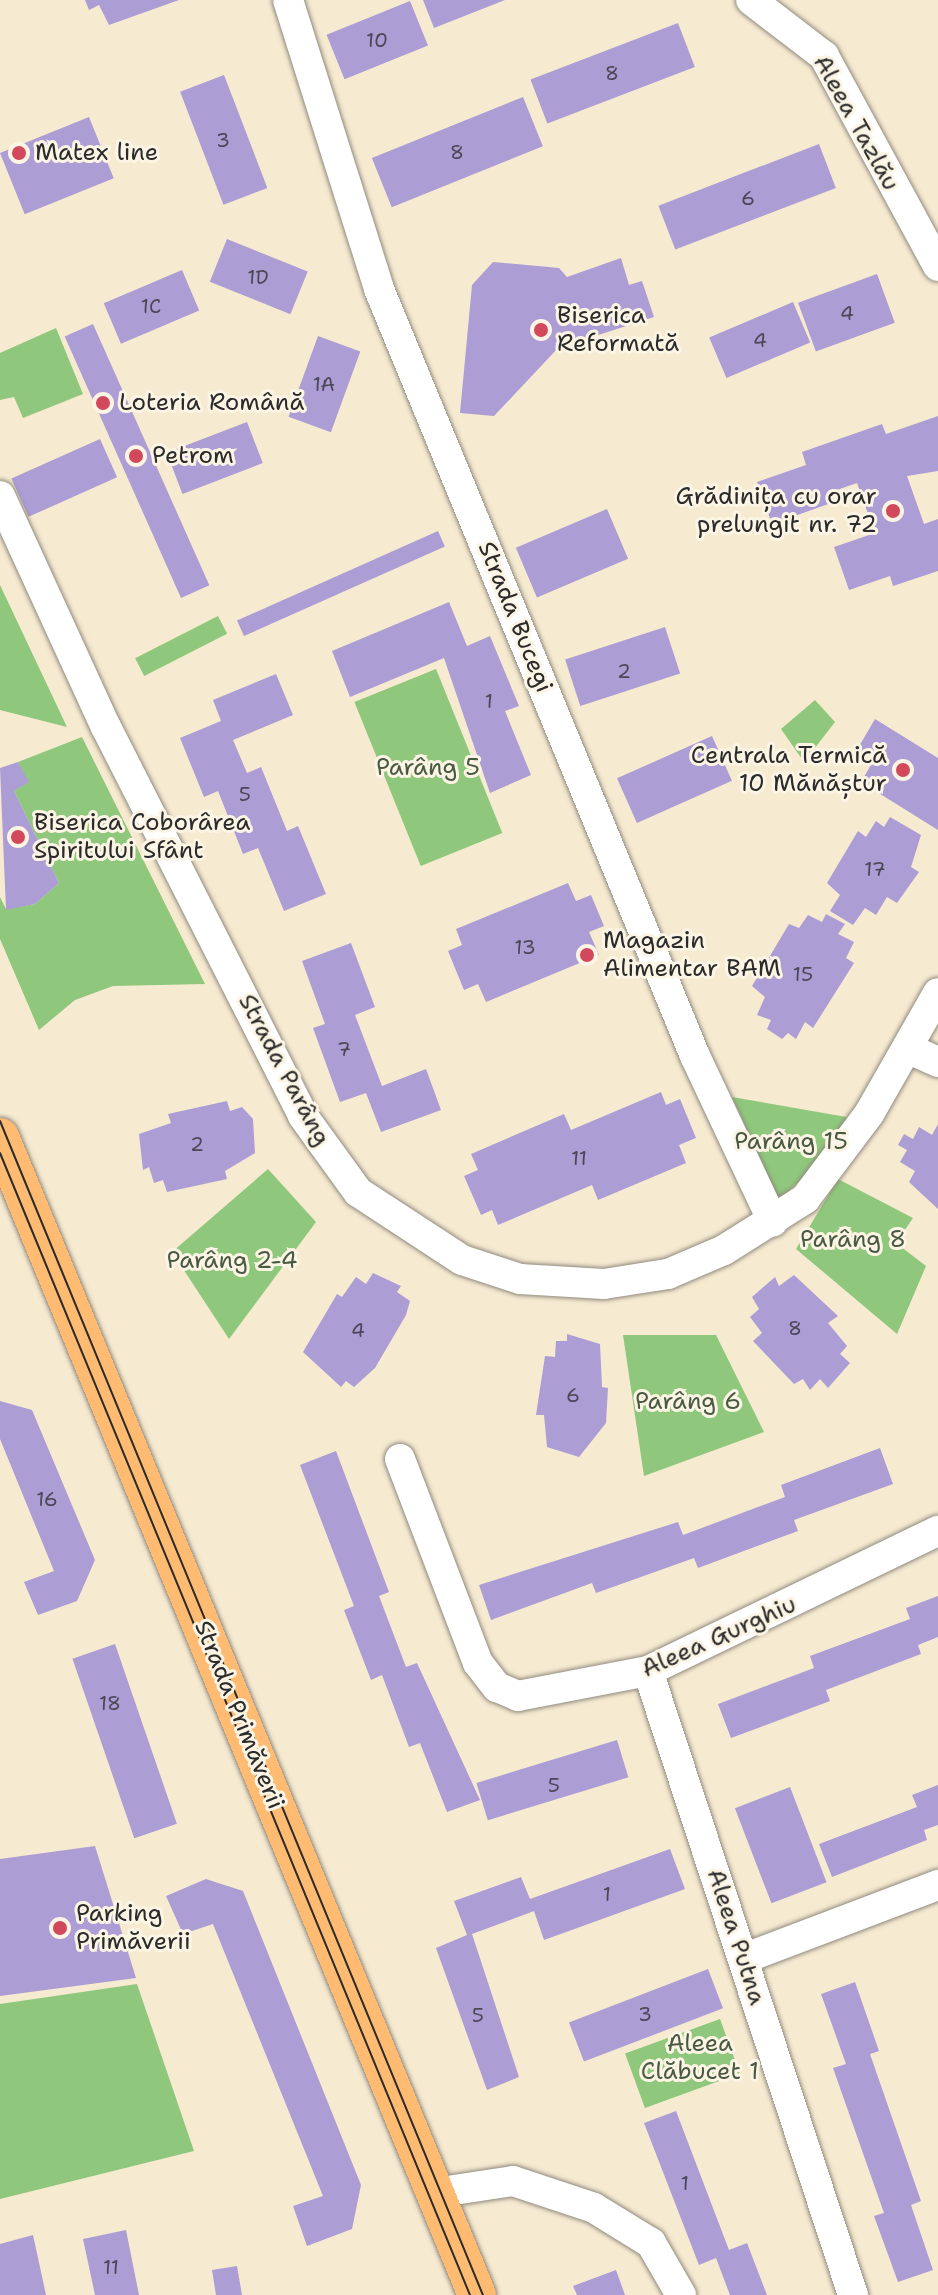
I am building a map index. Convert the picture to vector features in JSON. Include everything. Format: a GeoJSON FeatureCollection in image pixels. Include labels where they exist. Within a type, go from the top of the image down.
{"type":"FeatureCollection","features":[{"type":"Feature","properties":{"kind":"main road","name":"Strada Primăverii"},"geometry":{"type":"LineString","coordinates":[[0,1137],[477,2295]]}},
{"type":"Feature","properties":{"kind":"street","name":"Strada Bucegi"},"geometry":{"type":"LineString","coordinates":[[288,0],[379,289],[695,1056],[773,1222]]}},
{"type":"Feature","properties":{"kind":"street","name":"Aleea Tazlău"},"geometry":{"type":"LineString","coordinates":[[751,0],[824,56],[938,266]]}},
{"type":"Feature","properties":{"kind":"street","name":"Strada Parâng"},"geometry":{"type":"LineString","coordinates":[[0,496],[106,727],[296,1103],[358,1192],[462,1260],[520,1279],[604,1284],[668,1274],[773,1222],[805,1199],[842,1153],[909,1049],[938,993]]}},
{"type":"Feature","properties":{"kind":"street"},"geometry":{"type":"LineString","coordinates":[[909,1049],[938,1062]]}},
{"type":"Feature","properties":{"kind":"street","name":"Aleea Gurghiu"},"geometry":{"type":"LineString","coordinates":[[400,1459],[487,1679],[530,1697],[648,1671],[938,1531]]}},
{"type":"Feature","properties":{"kind":"street","name":"Aleea Putna"},"geometry":{"type":"LineString","coordinates":[[648,1671],[853,2295]]}},
{"type":"Feature","properties":{"kind":"street"},"geometry":{"type":"LineString","coordinates":[[743,1959],[938,1885]]}},
{"type":"Feature","properties":{"kind":"street"},"geometry":{"type":"LineString","coordinates":[[434,2193],[513,2181],[594,2208],[651,2243],[681,2295]]}},
{"type":"Feature","properties":{"kind":"green space"},"geometry":{"type":"Polygon","coordinates":[[[56,328],[83,394],[23,418],[14,397],[0,400],[0,353],[56,328]]]}},
{"type":"Feature","properties":{"kind":"green space"},"geometry":{"type":"Polygon","coordinates":[[[0,585],[67,727],[0,710],[0,585]]]}},
{"type":"Feature","properties":{"kind":"green space"},"geometry":{"type":"Polygon","coordinates":[[[218,616],[227,634],[144,676],[135,658],[218,616]]]}},
{"type":"Feature","properties":{"kind":"green space","name":"Parâng 5"},"geometry":{"type":"Polygon","coordinates":[[[436,669],[502,833],[421,866],[354,702],[436,669]]]}},
{"type":"Feature","properties":{"kind":"green space"},"geometry":{"type":"Polygon","coordinates":[[[815,700],[835,722],[804,762],[781,729],[815,700]]]}},
{"type":"Feature","properties":{"kind":"green space"},"geometry":{"type":"Polygon","coordinates":[[[82,737],[205,984],[113,986],[75,1000],[39,1030],[0,939],[0,897],[6,909],[35,904],[59,883],[14,791],[28,782],[18,762],[82,737]]]}},
{"type":"Feature","properties":{"kind":"green space","name":"Parâng 15"},"geometry":{"type":"Polygon","coordinates":[[[732,1097],[852,1118],[823,1159],[779,1200],[732,1097]]]}},
{"type":"Feature","properties":{"kind":"green space","name":"Parâng 2-4"},"geometry":{"type":"Polygon","coordinates":[[[268,1169],[316,1222],[229,1339],[172,1252],[268,1169]]]}},
{"type":"Feature","properties":{"kind":"green space","name":"Parâng 8"},"geometry":{"type":"Polygon","coordinates":[[[838,1179],[913,1218],[896,1243],[926,1266],[897,1334],[796,1249],[838,1179]]]}},
{"type":"Feature","properties":{"kind":"green space","name":"Parâng 6"},"geometry":{"type":"Polygon","coordinates":[[[623,1335],[716,1335],[764,1432],[644,1476],[623,1335]]]}},
{"type":"Feature","properties":{"kind":"green space"},"geometry":{"type":"Polygon","coordinates":[[[137,1984],[194,2151],[0,2199],[0,2004],[137,1984]]]}},
{"type":"Feature","properties":{"kind":"green space","name":"Aleea Clăbucet 1"},"geometry":{"type":"Polygon","coordinates":[[[720,2019],[740,2074],[645,2108],[625,2054],[720,2019]]]}},
{"type":"Feature","properties":{"kind":"building"},"geometry":{"type":"Polygon","coordinates":[[[85,0],[179,0],[109,25],[99,5],[89,10],[85,0]]]}},
{"type":"Feature","properties":{"kind":"building"},"geometry":{"type":"Polygon","coordinates":[[[423,0],[505,0],[434,28],[423,0]]]}},
{"type":"Feature","properties":{"kind":"building"},"geometry":{"type":"Polygon","coordinates":[[[410,1],[428,46],[345,79],[327,35],[410,1]]]}},
{"type":"Feature","properties":{"kind":"building"},"geometry":{"type":"Polygon","coordinates":[[[678,23],[695,67],[547,124],[530,80],[678,23]]]}},
{"type":"Feature","properties":{"kind":"building"},"geometry":{"type":"Polygon","coordinates":[[[224,75],[267,188],[223,205],[180,92],[224,75]]]}},
{"type":"Feature","properties":{"kind":"building"},"geometry":{"type":"Polygon","coordinates":[[[523,97],[543,146],[392,207],[372,158],[523,97]]]}},
{"type":"Feature","properties":{"kind":"building"},"geometry":{"type":"Polygon","coordinates":[[[89,117],[114,178],[25,214],[0,153],[89,117]]]}},
{"type":"Feature","properties":{"kind":"building"},"geometry":{"type":"Polygon","coordinates":[[[819,144],[836,188],[675,250],[658,206],[819,144]]]}},
{"type":"Feature","properties":{"kind":"building"},"geometry":{"type":"Polygon","coordinates":[[[227,239],[308,272],[290,314],[210,282],[227,239]]]}},
{"type":"Feature","properties":{"kind":"building","name":"Biserica Reformată"},"geometry":{"type":"Polygon","coordinates":[[[621,258],[629,285],[642,281],[654,317],[558,348],[494,416],[460,413],[472,285],[493,262],[559,268],[567,277],[621,258]]]}},
{"type":"Feature","properties":{"kind":"building"},"geometry":{"type":"Polygon","coordinates":[[[182,270],[199,311],[121,344],[104,303],[182,270]]]}},
{"type":"Feature","properties":{"kind":"building"},"geometry":{"type":"Polygon","coordinates":[[[877,274],[895,323],[816,352],[798,303],[877,274]]]}},
{"type":"Feature","properties":{"kind":"building"},"geometry":{"type":"Polygon","coordinates":[[[793,302],[810,343],[726,378],[709,338],[793,302]]]}},
{"type":"Feature","properties":{"kind":"building"},"geometry":{"type":"Polygon","coordinates":[[[93,324],[209,585],[181,598],[65,337],[93,324]]]}},
{"type":"Feature","properties":{"kind":"building"},"geometry":{"type":"Polygon","coordinates":[[[318,336],[360,351],[331,432],[289,417],[318,336]]]}},
{"type":"Feature","properties":{"kind":"building","name":"Grădinița cu orar prelungit nr. 72"},"geometry":{"type":"Polygon","coordinates":[[[938,416],[938,471],[907,476],[924,524],[938,519],[938,571],[893,586],[890,576],[849,590],[834,547],[875,533],[857,483],[831,492],[834,502],[772,524],[757,482],[806,465],[802,452],[882,424],[886,434],[938,416]]]}},
{"type":"Feature","properties":{"kind":"building"},"geometry":{"type":"Polygon","coordinates":[[[247,422],[263,463],[182,494],[167,453],[247,422]]]}},
{"type":"Feature","properties":{"kind":"building"},"geometry":{"type":"Polygon","coordinates":[[[100,439],[117,477],[28,517],[11,478],[100,439]]]}},
{"type":"Feature","properties":{"kind":"building"},"geometry":{"type":"Polygon","coordinates":[[[607,509],[628,559],[537,597],[516,548],[607,509]]]}},
{"type":"Feature","properties":{"kind":"building"},"geometry":{"type":"Polygon","coordinates":[[[438,531],[445,547],[244,636],[237,620],[438,531]]]}},
{"type":"Feature","properties":{"kind":"building"},"geometry":{"type":"Polygon","coordinates":[[[449,602],[467,646],[490,636],[519,706],[505,711],[531,775],[490,793],[444,658],[350,697],[332,651],[449,602]]]}},
{"type":"Feature","properties":{"kind":"building"},"geometry":{"type":"Polygon","coordinates":[[[665,627],[680,674],[580,706],[565,659],[665,627]]]}},
{"type":"Feature","properties":{"kind":"building"},"geometry":{"type":"Polygon","coordinates":[[[276,674],[293,715],[233,740],[247,773],[261,767],[287,831],[298,826],[326,894],[284,911],[258,848],[243,854],[218,791],[204,797],[180,738],[221,721],[213,700],[276,674]]]}},
{"type":"Feature","properties":{"kind":"building","name":"Centrala Termică 10 Mănăștur"},"geometry":{"type":"Polygon","coordinates":[[[875,719],[938,758],[938,830],[861,782],[875,758],[858,748],[875,719]]]}},
{"type":"Feature","properties":{"kind":"building"},"geometry":{"type":"Polygon","coordinates":[[[712,736],[732,781],[637,823],[617,778],[712,736]]]}},
{"type":"Feature","properties":{"kind":"building","name":"Biserica Coborârea Spiritului Sfânt"},"geometry":{"type":"Polygon","coordinates":[[[18,762],[29,782],[14,791],[59,883],[35,904],[6,910],[0,768],[18,762]]]}},
{"type":"Feature","properties":{"kind":"building"},"geometry":{"type":"Polygon","coordinates":[[[890,817],[921,835],[911,867],[919,872],[897,903],[887,897],[876,915],[865,908],[853,925],[830,911],[840,895],[827,883],[858,831],[866,837],[876,821],[884,827],[890,817]]]}},
{"type":"Feature","properties":{"kind":"building"},"geometry":{"type":"Polygon","coordinates":[[[568,883],[576,901],[591,895],[604,926],[589,932],[599,955],[486,1002],[478,984],[464,990],[448,951],[462,945],[456,929],[568,883]]]}},
{"type":"Feature","properties":{"kind":"building"},"geometry":{"type":"Polygon","coordinates":[[[826,914],[845,924],[838,934],[854,942],[846,958],[854,963],[813,1028],[805,1022],[796,1039],[788,1033],[782,1039],[767,1029],[771,1020],[757,1015],[765,997],[752,986],[789,924],[799,928],[808,915],[822,922],[826,914]]]}},
{"type":"Feature","properties":{"kind":"building"},"geometry":{"type":"Polygon","coordinates":[[[351,943],[375,1007],[355,1015],[382,1086],[426,1069],[441,1110],[381,1132],[366,1093],[340,1102],[313,1028],[325,1024],[302,961],[351,943]]]}},
{"type":"Feature","properties":{"kind":"building"},"geometry":{"type":"Polygon","coordinates":[[[661,1092],[666,1105],[680,1099],[696,1138],[679,1145],[686,1163],[598,1200],[592,1185],[498,1225],[492,1210],[481,1215],[464,1176],[478,1170],[471,1154],[564,1114],[571,1130],[661,1092]]]}},
{"type":"Feature","properties":{"kind":"building"},"geometry":{"type":"Polygon","coordinates":[[[227,1101],[230,1111],[242,1107],[253,1119],[255,1153],[225,1171],[227,1179],[167,1192],[163,1180],[154,1183],[149,1167],[143,1170],[139,1134],[171,1123],[168,1114],[227,1101]]]}},
{"type":"Feature","properties":{"kind":"building"},"geometry":{"type":"Polygon","coordinates":[[[938,1124],[938,1209],[909,1182],[915,1171],[900,1162],[907,1150],[898,1145],[904,1134],[913,1139],[919,1127],[932,1135],[938,1124]]]}},
{"type":"Feature","properties":{"kind":"building"},"geometry":{"type":"Polygon","coordinates":[[[373,1273],[401,1286],[397,1292],[410,1301],[406,1315],[375,1368],[354,1387],[346,1381],[341,1387],[303,1352],[337,1294],[342,1297],[356,1277],[366,1284],[373,1273]]]}},
{"type":"Feature","properties":{"kind":"building"},"geometry":{"type":"Polygon","coordinates":[[[794,1275],[838,1316],[828,1323],[847,1346],[840,1354],[850,1363],[828,1388],[820,1379],[810,1390],[803,1379],[794,1384],[753,1341],[762,1333],[750,1317],[759,1309],[752,1297],[775,1277],[779,1286],[794,1275]]]}},
{"type":"Feature","properties":{"kind":"building"},"geometry":{"type":"Polygon","coordinates":[[[567,1334],[600,1344],[602,1387],[608,1388],[606,1423],[579,1457],[547,1447],[544,1415],[536,1415],[545,1356],[555,1357],[556,1341],[567,1341],[567,1334]]]}},
{"type":"Feature","properties":{"kind":"building"},"geometry":{"type":"Polygon","coordinates":[[[0,1401],[32,1410],[95,1560],[77,1601],[38,1615],[24,1582],[54,1571],[0,1439],[0,1401]]]}},
{"type":"Feature","properties":{"kind":"building"},"geometry":{"type":"Polygon","coordinates":[[[880,1448],[893,1484],[794,1520],[798,1531],[698,1568],[694,1558],[596,1593],[592,1583],[491,1620],[479,1585],[678,1522],[683,1535],[785,1497],[781,1485],[880,1448]]]}},
{"type":"Feature","properties":{"kind":"building"},"geometry":{"type":"Polygon","coordinates":[[[336,1451],[389,1592],[379,1596],[406,1667],[417,1663],[480,1800],[447,1812],[420,1743],[409,1747],[382,1675],[371,1680],[344,1610],[354,1606],[300,1465],[336,1451]]]}},
{"type":"Feature","properties":{"kind":"building"},"geometry":{"type":"Polygon","coordinates":[[[938,1596],[938,1637],[918,1645],[921,1654],[826,1690],[830,1701],[731,1738],[718,1704],[814,1668],[810,1656],[910,1619],[906,1608],[938,1596]]]}},
{"type":"Feature","properties":{"kind":"building"},"geometry":{"type":"Polygon","coordinates":[[[115,1644],[177,1824],[134,1838],[72,1659],[115,1644]]]}},
{"type":"Feature","properties":{"kind":"building"},"geometry":{"type":"Polygon","coordinates":[[[617,1740],[628,1777],[488,1820],[476,1783],[617,1740]]]}},
{"type":"Feature","properties":{"kind":"building"},"geometry":{"type":"Polygon","coordinates":[[[938,1785],[938,1825],[924,1830],[927,1840],[832,1877],[819,1844],[917,1807],[912,1795],[938,1785]]]}},
{"type":"Feature","properties":{"kind":"building"},"geometry":{"type":"Polygon","coordinates":[[[790,1787],[827,1882],[771,1903],[735,1808],[790,1787]]]}},
{"type":"Feature","properties":{"kind":"building","name":"Parking Primăverii"},"geometry":{"type":"Polygon","coordinates":[[[95,1846],[136,1978],[0,1996],[0,1859],[95,1846]]]}},
{"type":"Feature","properties":{"kind":"building"},"geometry":{"type":"Polygon","coordinates":[[[670,1849],[685,1889],[544,1940],[534,1911],[472,1934],[519,2077],[487,2090],[436,1948],[467,1935],[454,1901],[521,1877],[530,1899],[670,1849]]]}},
{"type":"Feature","properties":{"kind":"building"},"geometry":{"type":"Polygon","coordinates":[[[206,1879],[243,1891],[361,2185],[352,2229],[307,2246],[293,2206],[323,2196],[213,1924],[183,1934],[166,1896],[206,1879]]]}},
{"type":"Feature","properties":{"kind":"building"},"geometry":{"type":"Polygon","coordinates":[[[708,1969],[723,2008],[584,2062],[569,2022],[708,1969]]]}},
{"type":"Feature","properties":{"kind":"building"},"geometry":{"type":"Polygon","coordinates":[[[855,1982],[879,2051],[870,2054],[921,2201],[911,2205],[933,2270],[898,2282],[874,2216],[884,2213],[833,2068],[846,2064],[821,1994],[855,1982]]]}},
{"type":"Feature","properties":{"kind":"building"},"geometry":{"type":"Polygon","coordinates":[[[676,2111],[729,2250],[747,2243],[767,2295],[730,2295],[716,2258],[699,2265],[644,2123],[676,2111]]]}},
{"type":"Feature","properties":{"kind":"building"},"geometry":{"type":"Polygon","coordinates":[[[126,2230],[139,2295],[95,2295],[83,2239],[126,2230]]]}},
{"type":"Feature","properties":{"kind":"building"},"geometry":{"type":"Polygon","coordinates":[[[33,2235],[46,2295],[0,2295],[0,2244],[33,2235]]]}},
{"type":"Feature","properties":{"kind":"building"},"geometry":{"type":"Polygon","coordinates":[[[237,2266],[242,2295],[216,2295],[212,2270],[237,2266]]]}},
{"type":"Feature","properties":{"kind":"building"},"geometry":{"type":"Polygon","coordinates":[[[616,2270],[625,2295],[577,2295],[573,2286],[616,2270]]]}},
{"type":"Feature","properties":{"kind":"tram line"},"geometry":{"type":"LineString","coordinates":[[0,1121],[483,2295]]}},
{"type":"Feature","properties":{"kind":"tram line"},"geometry":{"type":"LineString","coordinates":[[0,1153],[470,2295]]}},
{"type":"Feature","properties":{"kind":"place","name":"Matex line"},"geometry":{"type":"Point","coordinates":[19,153]}},
{"type":"Feature","properties":{"kind":"place","name":"Biserica Reformată"},"geometry":{"type":"Point","coordinates":[541,330]}},
{"type":"Feature","properties":{"kind":"place","name":"Loteria Română"},"geometry":{"type":"Point","coordinates":[103,403]}},
{"type":"Feature","properties":{"kind":"place","name":"Petrom"},"geometry":{"type":"Point","coordinates":[136,456]}},
{"type":"Feature","properties":{"kind":"place","name":"Grădinița cu orar prelungit nr. 72"},"geometry":{"type":"Point","coordinates":[893,511]}},
{"type":"Feature","properties":{"kind":"place","name":"Centrala Termică 10 Mănăștur"},"geometry":{"type":"Point","coordinates":[903,770]}},
{"type":"Feature","properties":{"kind":"place","name":"Biserica Coborârea Spiritului Sfânt"},"geometry":{"type":"Point","coordinates":[18,837]}},
{"type":"Feature","properties":{"kind":"place","name":"Magazin Alimentar BAM"},"geometry":{"type":"Point","coordinates":[587,955]}},
{"type":"Feature","properties":{"kind":"place","name":"Parking Primăverii"},"geometry":{"type":"Point","coordinates":[60,1928]}}]}
